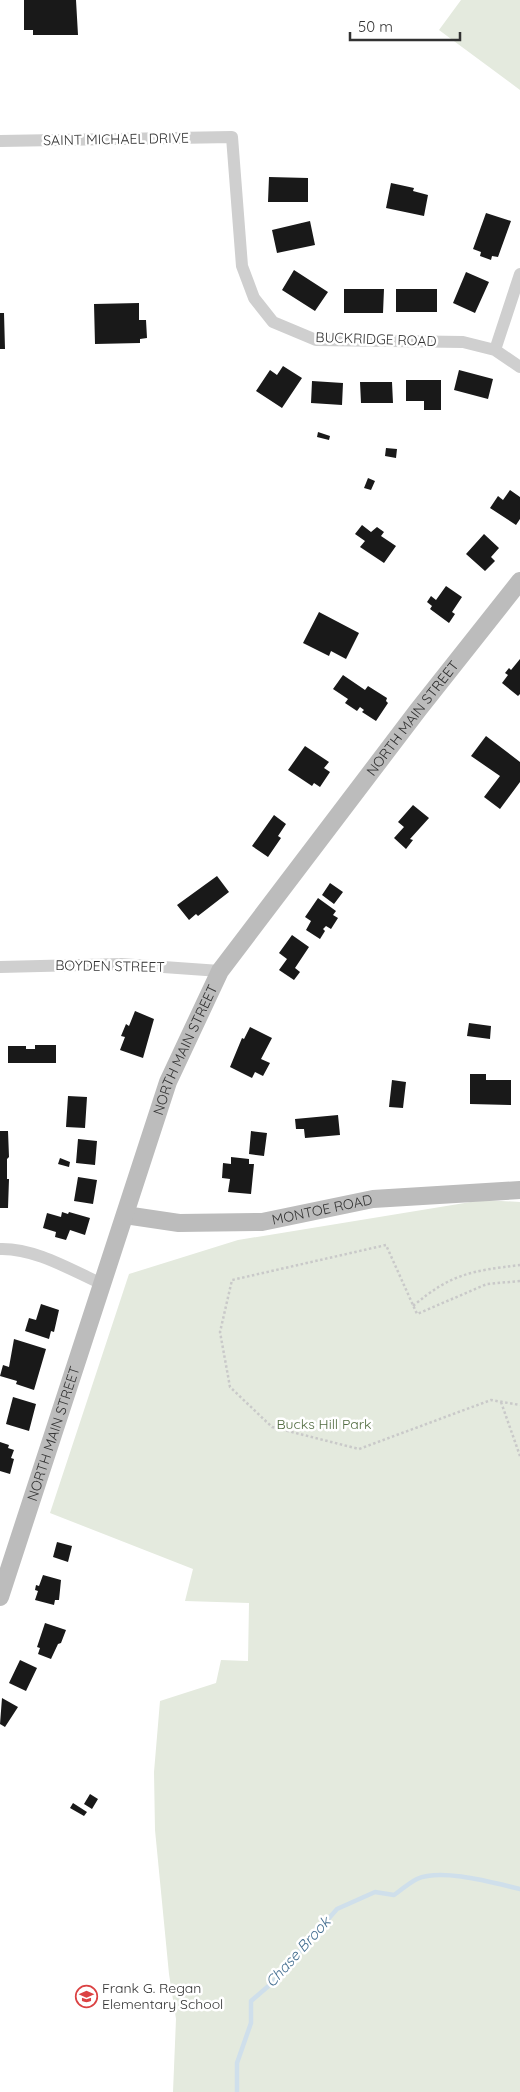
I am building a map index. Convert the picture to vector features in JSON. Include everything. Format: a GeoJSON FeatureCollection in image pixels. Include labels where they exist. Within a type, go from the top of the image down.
{"type":"FeatureCollection","features":[{"type":"Feature","properties":{"kind":"main road","name":"NORTH MAIN STREET"},"geometry":{"type":"LineString","coordinates":[[0,1597],[168,1082],[220,971],[418,710],[520,581]]}},
{"type":"Feature","properties":{"kind":"main road","name":"MONTOE ROAD"},"geometry":{"type":"LineString","coordinates":[[125,1215],[179,1223],[262,1222],[373,1199],[494,1190],[520,1190]]}},
{"type":"Feature","properties":{"kind":"street","name":"SAINT MICHAEL DRIVE"},"geometry":{"type":"LineString","coordinates":[[0,141],[232,137]]}},
{"type":"Feature","properties":{"kind":"street","name":"BUCKRIDGE ROAD"},"geometry":{"type":"LineString","coordinates":[[232,137],[242,266],[254,298],[273,322],[316,340],[463,342],[495,350],[520,367]]}},
{"type":"Feature","properties":{"kind":"street"},"geometry":{"type":"LineString","coordinates":[[495,350],[520,274]]}},
{"type":"Feature","properties":{"kind":"street","name":"BOYDEN STREET"},"geometry":{"type":"LineString","coordinates":[[0,967],[121,964],[220,971]]}},
{"type":"Feature","properties":{"kind":"street"},"geometry":{"type":"LineString","coordinates":[[0,1249],[13,1248],[53,1262],[102,1284]]}},
{"type":"Feature","properties":{"kind":"path"},"geometry":{"type":"LineString","coordinates":[[520,1281],[487,1284],[417,1314],[386,1246],[232,1280],[220,1332],[230,1387],[272,1427],[359,1449],[491,1400],[520,1405]]}},
{"type":"Feature","properties":{"kind":"path"},"geometry":{"type":"LineString","coordinates":[[414,1306],[435,1287],[472,1270],[520,1265]]}},
{"type":"Feature","properties":{"kind":"path"},"geometry":{"type":"LineString","coordinates":[[501,1402],[520,1456]]}},
{"type":"Feature","properties":{"kind":"green space"},"geometry":{"type":"Polygon","coordinates":[[[461,0],[520,0],[520,90],[439,30],[461,0]]]}},
{"type":"Feature","properties":{"kind":"green space","name":"Bucks Hill Park"},"geometry":{"type":"Polygon","coordinates":[[[483,1200],[520,1202],[520,2092],[173,2092],[176,2019],[169,1974],[155,1830],[154,1772],[160,1701],[216,1683],[221,1660],[248,1661],[249,1603],[185,1601],[193,1569],[50,1513],[129,1274],[238,1240],[483,1200]]]}},
{"type":"Feature","properties":{"kind":"building"},"geometry":{"type":"Polygon","coordinates":[[[24,0],[76,0],[78,35],[33,35],[33,30],[24,30],[24,0]]]}},
{"type":"Feature","properties":{"kind":"building"},"geometry":{"type":"Polygon","coordinates":[[[269,177],[308,178],[308,202],[268,202],[269,177]]]}},
{"type":"Feature","properties":{"kind":"building"},"geometry":{"type":"Polygon","coordinates":[[[391,183],[414,188],[413,191],[428,195],[424,216],[386,208],[391,183]]]}},
{"type":"Feature","properties":{"kind":"building"},"geometry":{"type":"Polygon","coordinates":[[[486,213],[511,221],[498,257],[492,256],[491,260],[480,256],[481,252],[473,249],[486,213]]]}},
{"type":"Feature","properties":{"kind":"building"},"geometry":{"type":"Polygon","coordinates":[[[310,221],[315,245],[277,253],[272,230],[310,221]]]}},
{"type":"Feature","properties":{"kind":"building"},"geometry":{"type":"Polygon","coordinates":[[[294,270],[328,292],[315,311],[282,290],[294,270]]]}},
{"type":"Feature","properties":{"kind":"building"},"geometry":{"type":"Polygon","coordinates":[[[466,272],[489,282],[475,313],[453,303],[466,272]]]}},
{"type":"Feature","properties":{"kind":"building"},"geometry":{"type":"Polygon","coordinates":[[[344,289],[384,289],[383,313],[344,313],[344,289]]]}},
{"type":"Feature","properties":{"kind":"building"},"geometry":{"type":"Polygon","coordinates":[[[396,289],[437,289],[437,312],[396,312],[396,289]]]}},
{"type":"Feature","properties":{"kind":"building"},"geometry":{"type":"Polygon","coordinates":[[[139,303],[139,320],[146,320],[147,338],[140,339],[140,343],[95,344],[94,304],[139,303]]]}},
{"type":"Feature","properties":{"kind":"building"},"geometry":{"type":"Polygon","coordinates":[[[0,313],[4,313],[5,349],[0,349],[0,313]]]}},
{"type":"Feature","properties":{"kind":"building"},"geometry":{"type":"Polygon","coordinates":[[[283,366],[302,378],[282,408],[256,391],[270,370],[277,375],[283,366]]]}},
{"type":"Feature","properties":{"kind":"building"},"geometry":{"type":"Polygon","coordinates":[[[459,370],[493,379],[488,399],[454,390],[459,370]]]}},
{"type":"Feature","properties":{"kind":"building"},"geometry":{"type":"Polygon","coordinates":[[[406,380],[441,380],[441,410],[424,410],[424,401],[406,401],[406,380]]]}},
{"type":"Feature","properties":{"kind":"building"},"geometry":{"type":"Polygon","coordinates":[[[312,381],[343,383],[342,405],[311,403],[312,381]]]}},
{"type":"Feature","properties":{"kind":"building"},"geometry":{"type":"Polygon","coordinates":[[[360,382],[392,382],[393,403],[361,403],[360,382]]]}},
{"type":"Feature","properties":{"kind":"building"},"geometry":{"type":"Polygon","coordinates":[[[318,432],[330,436],[329,440],[317,437],[318,432]]]}},
{"type":"Feature","properties":{"kind":"building"},"geometry":{"type":"Polygon","coordinates":[[[386,448],[397,449],[396,458],[385,456],[386,448]]]}},
{"type":"Feature","properties":{"kind":"building"},"geometry":{"type":"Polygon","coordinates":[[[368,478],[375,481],[371,490],[364,488],[368,478]]]}},
{"type":"Feature","properties":{"kind":"building"},"geometry":{"type":"Polygon","coordinates":[[[510,490],[520,497],[520,519],[516,525],[490,508],[498,496],[503,500],[510,490]]]}},
{"type":"Feature","properties":{"kind":"building"},"geometry":{"type":"Polygon","coordinates":[[[362,525],[371,532],[377,527],[384,532],[381,536],[396,546],[384,563],[360,547],[365,541],[355,534],[362,525]]]}},
{"type":"Feature","properties":{"kind":"building"},"geometry":{"type":"Polygon","coordinates":[[[484,534],[499,548],[491,557],[495,561],[485,571],[466,554],[484,534]]]}},
{"type":"Feature","properties":{"kind":"building"},"geometry":{"type":"Polygon","coordinates":[[[446,586],[462,597],[452,612],[455,614],[449,623],[430,609],[432,606],[427,602],[431,596],[436,600],[446,586]]]}},
{"type":"Feature","properties":{"kind":"building"},"geometry":{"type":"Polygon","coordinates":[[[319,612],[359,633],[346,659],[331,651],[329,656],[303,643],[319,612]]]}},
{"type":"Feature","properties":{"kind":"building"},"geometry":{"type":"Polygon","coordinates":[[[520,659],[520,694],[518,696],[502,683],[508,675],[505,673],[509,668],[511,670],[520,659]]]}},
{"type":"Feature","properties":{"kind":"building"},"geometry":{"type":"Polygon","coordinates":[[[343,675],[365,690],[368,686],[387,698],[386,701],[388,703],[376,721],[362,712],[364,710],[360,707],[357,711],[345,703],[348,699],[333,689],[343,675]]]}},
{"type":"Feature","properties":{"kind":"building"},"geometry":{"type":"Polygon","coordinates":[[[486,736],[520,762],[520,782],[500,809],[484,797],[500,776],[471,756],[486,736]]]}},
{"type":"Feature","properties":{"kind":"building"},"geometry":{"type":"Polygon","coordinates":[[[305,746],[329,762],[324,768],[330,772],[320,787],[314,783],[312,786],[288,770],[305,746]]]}},
{"type":"Feature","properties":{"kind":"building"},"geometry":{"type":"Polygon","coordinates":[[[413,805],[429,818],[410,839],[413,840],[406,849],[394,838],[404,827],[398,822],[413,805]]]}},
{"type":"Feature","properties":{"kind":"building"},"geometry":{"type":"Polygon","coordinates":[[[274,815],[286,824],[278,836],[281,838],[268,857],[252,846],[274,815]]]}},
{"type":"Feature","properties":{"kind":"building"},"geometry":{"type":"Polygon","coordinates":[[[217,876],[229,892],[198,916],[196,914],[189,920],[177,905],[217,876]]]}},
{"type":"Feature","properties":{"kind":"building"},"geometry":{"type":"Polygon","coordinates":[[[330,883],[343,892],[334,904],[322,895],[330,883]]]}},
{"type":"Feature","properties":{"kind":"building"},"geometry":{"type":"Polygon","coordinates":[[[318,898],[336,911],[333,915],[338,918],[331,929],[326,926],[323,929],[325,931],[320,939],[306,930],[311,921],[305,917],[318,898]]]}},
{"type":"Feature","properties":{"kind":"building"},"geometry":{"type":"Polygon","coordinates":[[[292,935],[309,947],[295,968],[300,972],[294,980],[279,970],[287,959],[279,953],[292,935]]]}},
{"type":"Feature","properties":{"kind":"building"},"geometry":{"type":"Polygon","coordinates":[[[135,1011],[154,1019],[143,1058],[120,1050],[125,1037],[121,1036],[126,1024],[129,1026],[135,1011]]]}},
{"type":"Feature","properties":{"kind":"building"},"geometry":{"type":"Polygon","coordinates":[[[469,1023],[491,1026],[490,1039],[467,1036],[469,1023]]]}},
{"type":"Feature","properties":{"kind":"building"},"geometry":{"type":"Polygon","coordinates":[[[250,1027],[272,1038],[261,1059],[270,1063],[263,1076],[255,1072],[252,1078],[230,1067],[242,1038],[244,1039],[250,1027]]]}},
{"type":"Feature","properties":{"kind":"building"},"geometry":{"type":"Polygon","coordinates":[[[35,1045],[56,1045],[56,1063],[8,1063],[8,1046],[26,1046],[26,1049],[35,1049],[35,1045]]]}},
{"type":"Feature","properties":{"kind":"building"},"geometry":{"type":"Polygon","coordinates":[[[470,1074],[486,1074],[486,1080],[511,1080],[511,1105],[470,1104],[470,1074]]]}},
{"type":"Feature","properties":{"kind":"building"},"geometry":{"type":"Polygon","coordinates":[[[392,1080],[406,1082],[403,1108],[389,1107],[392,1080]]]}},
{"type":"Feature","properties":{"kind":"building"},"geometry":{"type":"Polygon","coordinates":[[[68,1096],[87,1097],[85,1128],[66,1127],[68,1096]]]}},
{"type":"Feature","properties":{"kind":"building"},"geometry":{"type":"Polygon","coordinates":[[[338,1115],[340,1135],[305,1138],[304,1129],[296,1129],[295,1119],[338,1115]]]}},
{"type":"Feature","properties":{"kind":"building"},"geometry":{"type":"Polygon","coordinates":[[[0,1131],[8,1131],[8,1208],[0,1208],[0,1131]]]}},
{"type":"Feature","properties":{"kind":"building"},"geometry":{"type":"Polygon","coordinates":[[[251,1131],[267,1133],[264,1156],[249,1154],[251,1131]]]}},
{"type":"Feature","properties":{"kind":"building"},"geometry":{"type":"Polygon","coordinates":[[[78,1139],[97,1141],[95,1165],[76,1163],[78,1139]]]}},
{"type":"Feature","properties":{"kind":"building"},"geometry":{"type":"Polygon","coordinates":[[[231,1157],[249,1159],[249,1164],[254,1164],[251,1194],[228,1192],[230,1179],[222,1178],[223,1163],[231,1164],[231,1157]]]}},
{"type":"Feature","properties":{"kind":"building"},"geometry":{"type":"Polygon","coordinates":[[[60,1158],[70,1162],[69,1167],[58,1164],[60,1158]]]}},
{"type":"Feature","properties":{"kind":"building"},"geometry":{"type":"Polygon","coordinates":[[[78,1177],[97,1180],[93,1204],[74,1201],[78,1177]]]}},
{"type":"Feature","properties":{"kind":"building"},"geometry":{"type":"Polygon","coordinates":[[[62,1212],[90,1218],[85,1235],[70,1230],[66,1240],[55,1237],[56,1232],[43,1228],[47,1213],[61,1217],[62,1212]]]}},
{"type":"Feature","properties":{"kind":"building"},"geometry":{"type":"Polygon","coordinates":[[[41,1304],[59,1310],[54,1332],[51,1331],[49,1339],[25,1331],[29,1318],[36,1320],[41,1304]]]}},
{"type":"Feature","properties":{"kind":"building"},"geometry":{"type":"Polygon","coordinates":[[[14,1339],[46,1349],[34,1390],[16,1384],[17,1381],[0,1376],[3,1365],[9,1367],[14,1339]]]}},
{"type":"Feature","properties":{"kind":"building"},"geometry":{"type":"Polygon","coordinates":[[[13,1397],[36,1404],[29,1431],[6,1424],[13,1397]]]}},
{"type":"Feature","properties":{"kind":"building"},"geometry":{"type":"Polygon","coordinates":[[[0,1442],[9,1445],[8,1448],[14,1450],[11,1458],[14,1459],[10,1474],[0,1471],[0,1442]]]}},
{"type":"Feature","properties":{"kind":"building"},"geometry":{"type":"Polygon","coordinates":[[[57,1542],[72,1546],[68,1562],[53,1557],[57,1542]]]}},
{"type":"Feature","properties":{"kind":"building"},"geometry":{"type":"Polygon","coordinates":[[[43,1575],[61,1580],[59,1600],[55,1600],[54,1605],[35,1600],[38,1591],[35,1590],[36,1585],[39,1586],[43,1575]]]}},
{"type":"Feature","properties":{"kind":"building"},"geometry":{"type":"Polygon","coordinates":[[[45,1623],[66,1630],[61,1643],[58,1644],[51,1659],[38,1654],[40,1648],[37,1647],[45,1623]]]}},
{"type":"Feature","properties":{"kind":"building"},"geometry":{"type":"Polygon","coordinates":[[[20,1660],[37,1668],[26,1691],[9,1683],[20,1660]]]}},
{"type":"Feature","properties":{"kind":"building"},"geometry":{"type":"Polygon","coordinates":[[[2,1698],[18,1707],[5,1727],[0,1724],[2,1698]]]}},
{"type":"Feature","properties":{"kind":"building"},"geometry":{"type":"Polygon","coordinates":[[[90,1794],[98,1799],[92,1809],[84,1804],[90,1794]]]}},
{"type":"Feature","properties":{"kind":"building"},"geometry":{"type":"Polygon","coordinates":[[[73,1803],[87,1812],[84,1816],[70,1808],[73,1803]]]}},
{"type":"Feature","properties":{"kind":"waterway","name":"Chase Brook"},"geometry":{"type":"LineString","coordinates":[[237,2092],[237,2063],[251,2023],[251,2001],[272,1983],[337,1909],[375,1892],[394,1895],[417,1879],[428,1876],[454,1876],[483,1880],[520,1889]]}},
{"type":"Feature","properties":{"kind":"place","name":"Frank G. Regan Elementary School"},"geometry":{"type":"Point","coordinates":[86,1996]}}]}
